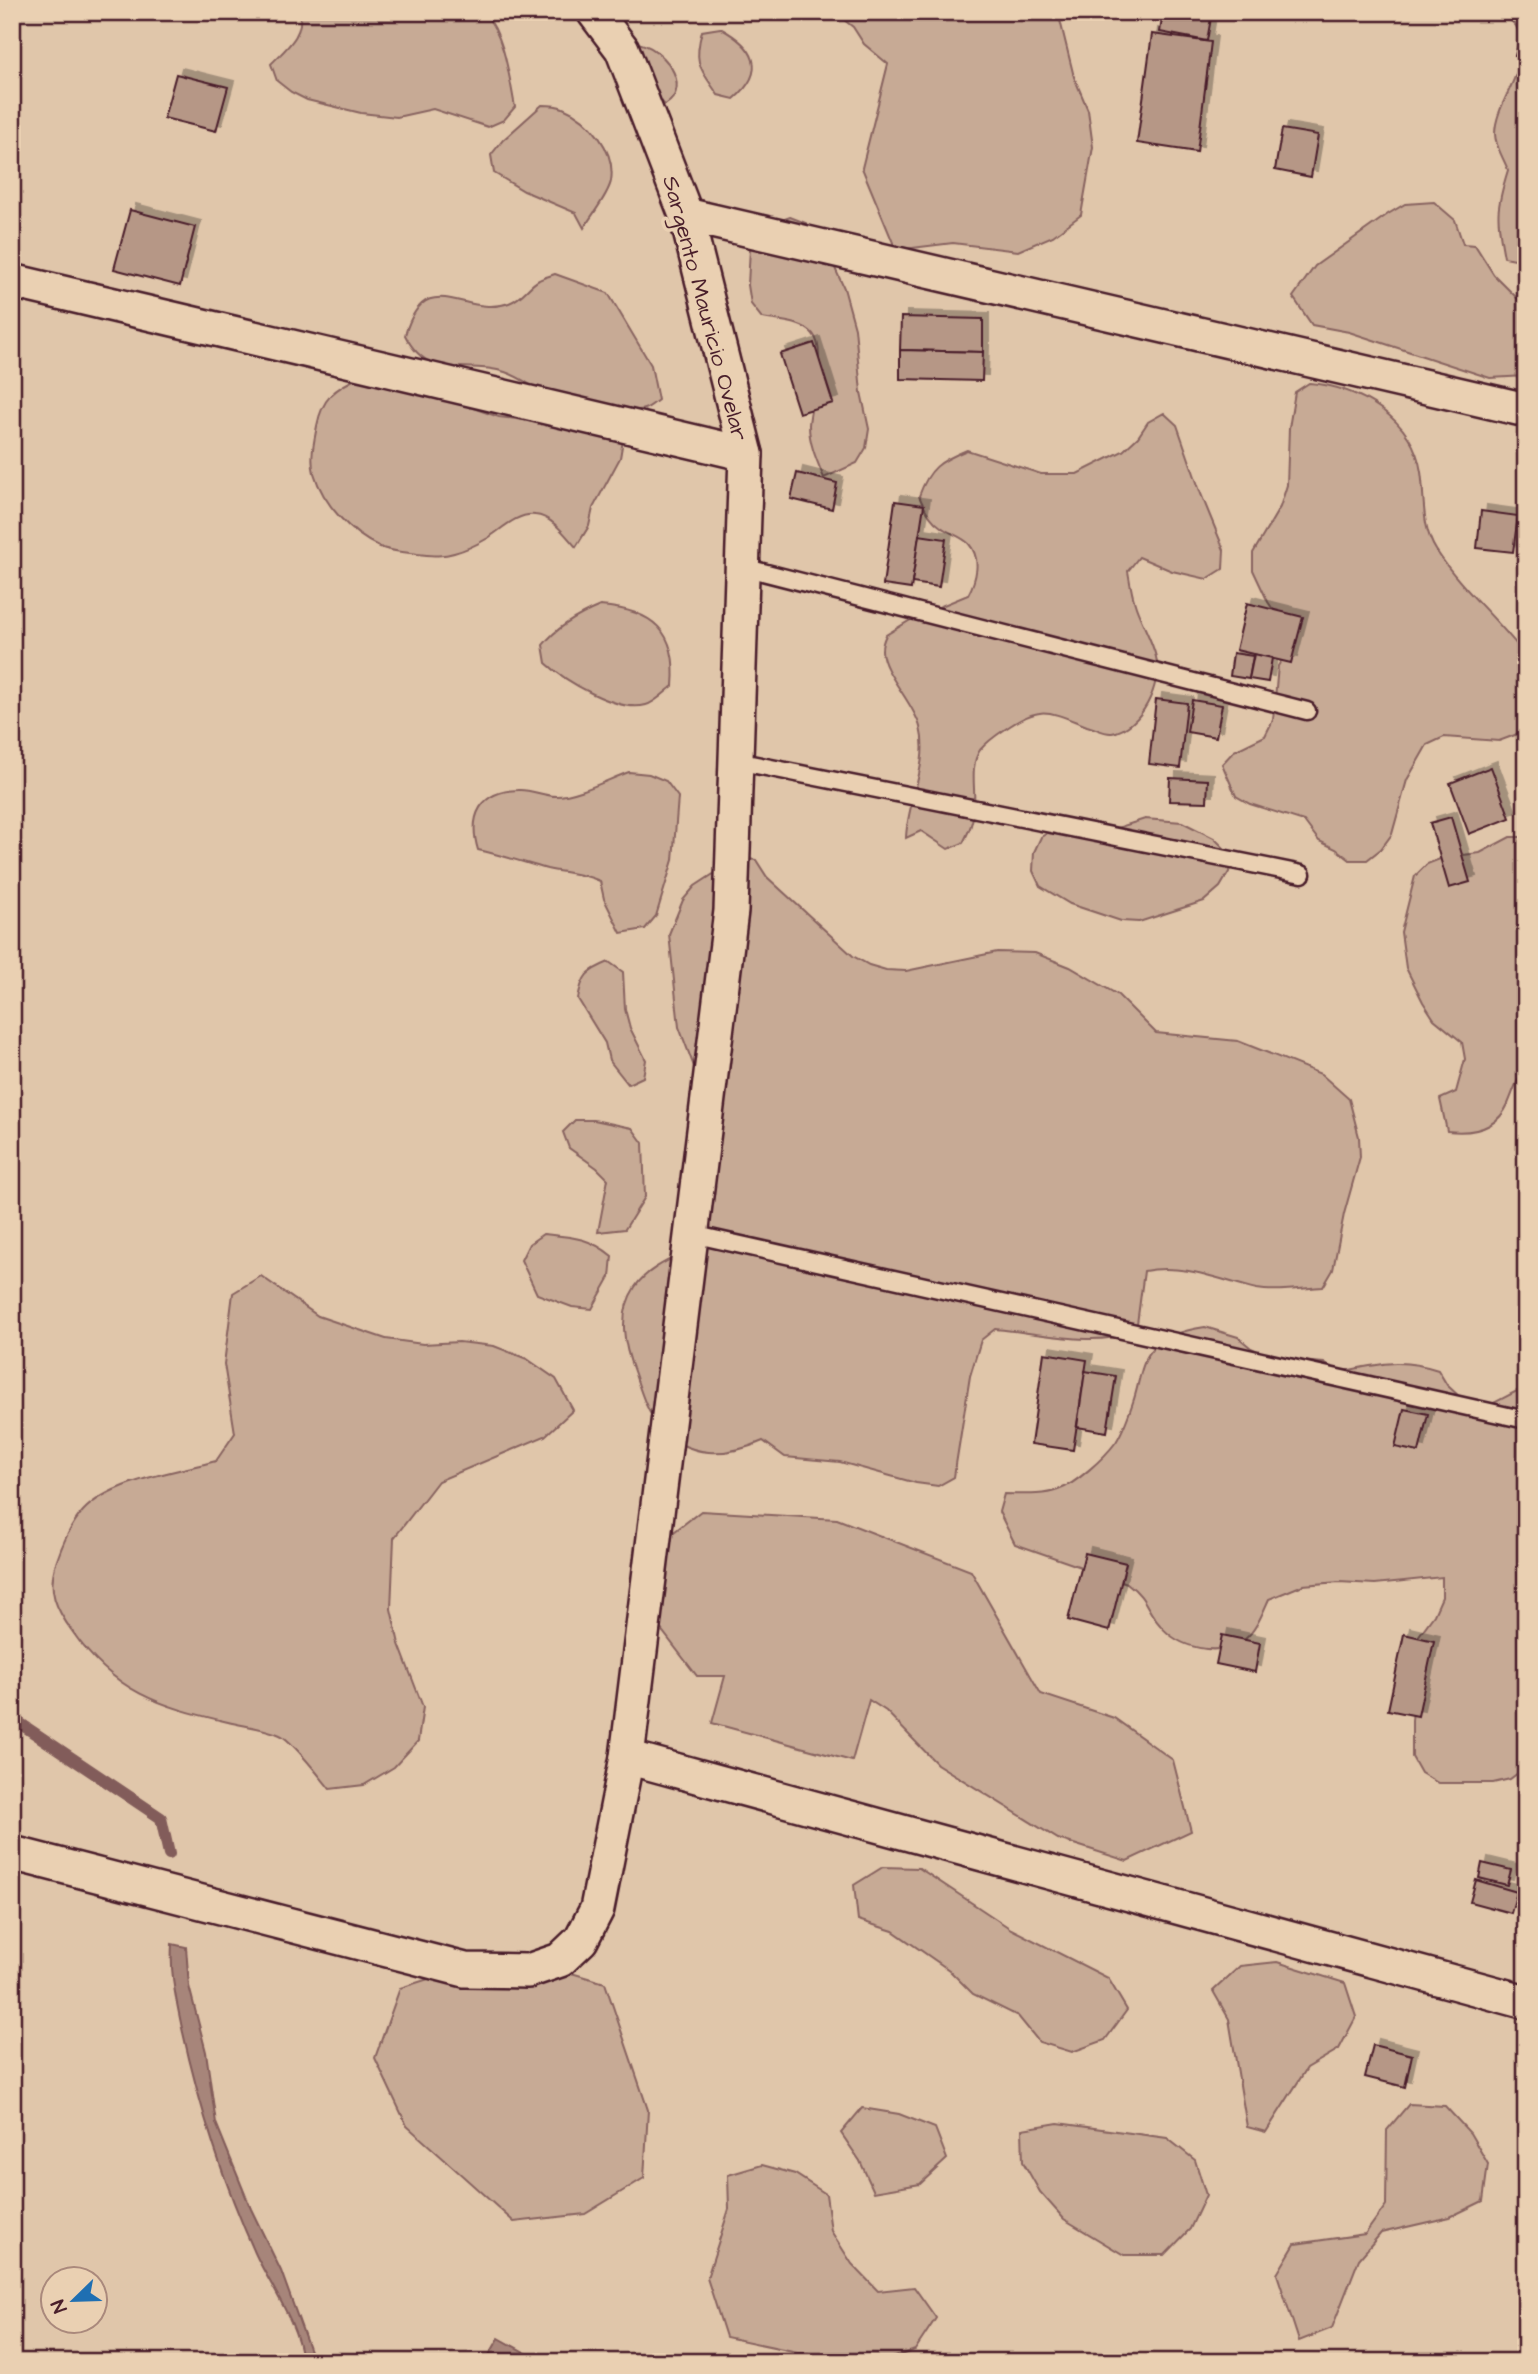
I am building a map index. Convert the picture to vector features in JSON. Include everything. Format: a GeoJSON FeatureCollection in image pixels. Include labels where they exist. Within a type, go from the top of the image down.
{"type":"FeatureCollection","features":[{"type":"Feature","properties":{"kind":"street","name":"Sargento Mauricio Ovelar"},"geometry":{"type":"LineString","coordinates":[[12,1853],[465,1970],[528,1971],[560,1960],[581,1940],[597,1909],[627,1758],[731,911],[746,454],[685,215],[622,49],[594,12]]}},
{"type":"Feature","properties":{"kind":"street"},"geometry":{"type":"LineString","coordinates":[[685,215],[1526,410]]}},
{"type":"Feature","properties":{"kind":"street"},"geometry":{"type":"LineString","coordinates":[[12,281],[746,454]]}},
{"type":"Feature","properties":{"kind":"street"},"geometry":{"type":"LineString","coordinates":[[627,1758],[1526,2002]]}},
{"type":"Feature","properties":{"kind":"lane"},"geometry":{"type":"LineString","coordinates":[[743,567],[1307,711]]}},
{"type":"Feature","properties":{"kind":"lane"},"geometry":{"type":"LineString","coordinates":[[736,761],[1302,874]]}},
{"type":"Feature","properties":{"kind":"lane"},"geometry":{"type":"LineString","coordinates":[[692,1234],[1526,1420]]}},
{"type":"Feature","properties":{"kind":"shaded area"},"geometry":{"type":"Polygon","coordinates":[[[299,12],[484,12],[501,45],[515,107],[504,120],[488,127],[433,109],[397,117],[361,113],[307,100],[277,81],[271,64],[297,34],[299,12]]]}},
{"type":"Feature","properties":{"kind":"shaded area"},"geometry":{"type":"Polygon","coordinates":[[[834,12],[1058,12],[1074,77],[1088,110],[1093,147],[1081,215],[1053,236],[1018,251],[953,243],[896,250],[862,168],[888,64],[864,44],[853,27],[834,12]]]}},
{"type":"Feature","properties":{"kind":"shaded area"},"geometry":{"type":"Polygon","coordinates":[[[1500,12],[1526,12],[1526,261],[1504,257],[1498,213],[1508,170],[1495,139],[1497,120],[1522,53],[1516,26],[1500,12]]]}},
{"type":"Feature","properties":{"kind":"shaded area"},"geometry":{"type":"Polygon","coordinates":[[[720,28],[742,43],[753,60],[751,78],[734,99],[718,95],[698,59],[702,31],[720,28]]]}},
{"type":"Feature","properties":{"kind":"shaded area"},"geometry":{"type":"Polygon","coordinates":[[[636,43],[646,45],[664,58],[676,78],[677,88],[665,105],[658,98],[636,43]]]}},
{"type":"Feature","properties":{"kind":"shaded area"},"geometry":{"type":"Polygon","coordinates":[[[542,105],[561,107],[583,120],[599,137],[609,158],[610,186],[584,228],[576,213],[524,191],[494,173],[491,155],[503,140],[542,105]]]}},
{"type":"Feature","properties":{"kind":"shaded area"},"geometry":{"type":"Polygon","coordinates":[[[1434,202],[1455,220],[1463,244],[1475,245],[1494,275],[1526,307],[1526,376],[1490,378],[1349,332],[1312,325],[1293,297],[1315,266],[1388,214],[1405,204],[1434,202]]]}},
{"type":"Feature","properties":{"kind":"shaded area"},"geometry":{"type":"Polygon","coordinates":[[[790,217],[806,223],[820,235],[844,288],[855,328],[861,392],[869,429],[866,448],[857,463],[824,478],[809,432],[819,365],[817,342],[813,334],[802,326],[762,318],[751,304],[748,285],[750,248],[773,223],[790,217]]]}},
{"type":"Feature","properties":{"kind":"shaded area"},"geometry":{"type":"Polygon","coordinates":[[[555,274],[608,293],[651,365],[658,400],[644,409],[636,410],[601,408],[566,401],[505,372],[437,364],[425,359],[415,350],[405,335],[414,314],[424,302],[448,298],[477,305],[509,303],[539,280],[555,274]]]}},
{"type":"Feature","properties":{"kind":"shaded area"},"geometry":{"type":"Polygon","coordinates":[[[360,377],[438,396],[499,417],[559,424],[623,440],[620,458],[593,508],[589,526],[576,547],[553,523],[535,515],[522,516],[488,538],[445,555],[389,550],[359,534],[340,517],[324,496],[314,473],[312,456],[319,416],[326,401],[343,385],[360,377]]]}},
{"type":"Feature","properties":{"kind":"shaded area"},"geometry":{"type":"Polygon","coordinates":[[[1309,383],[1346,391],[1364,399],[1395,421],[1407,436],[1416,453],[1421,472],[1426,522],[1431,541],[1457,578],[1526,656],[1526,726],[1515,735],[1499,741],[1444,737],[1427,745],[1407,780],[1392,834],[1381,849],[1367,860],[1350,860],[1319,841],[1304,821],[1250,804],[1236,796],[1222,764],[1234,751],[1265,736],[1273,720],[1278,666],[1287,651],[1290,634],[1268,602],[1253,570],[1253,553],[1280,507],[1287,485],[1289,428],[1295,392],[1309,383]]]}},
{"type":"Feature","properties":{"kind":"shaded area"},"geometry":{"type":"Polygon","coordinates":[[[1164,413],[1177,425],[1224,550],[1223,569],[1207,579],[1172,571],[1139,557],[1128,571],[1138,613],[1156,657],[1156,680],[1148,703],[1132,723],[1112,733],[1053,714],[1036,713],[1027,716],[997,735],[980,750],[974,771],[973,817],[963,843],[948,849],[921,831],[906,838],[920,769],[922,741],[917,718],[883,659],[883,642],[886,635],[917,616],[968,595],[977,563],[969,544],[937,524],[925,509],[919,496],[931,472],[943,462],[967,450],[1041,474],[1077,474],[1123,451],[1138,437],[1148,422],[1164,413]]]}},
{"type":"Feature","properties":{"kind":"shaded area"},"geometry":{"type":"Polygon","coordinates":[[[600,606],[634,612],[658,627],[666,638],[671,651],[673,686],[653,702],[634,706],[607,700],[579,686],[546,663],[543,645],[549,638],[569,622],[600,606]]]}},
{"type":"Feature","properties":{"kind":"shaded area"},"geometry":{"type":"Polygon","coordinates":[[[629,772],[649,774],[666,781],[678,797],[673,860],[656,916],[645,929],[621,933],[604,899],[600,881],[478,850],[475,838],[476,816],[486,800],[494,795],[523,790],[551,796],[564,795],[629,772]]]}},
{"type":"Feature","properties":{"kind":"shaded area"},"geometry":{"type":"Polygon","coordinates":[[[1145,819],[1182,822],[1214,838],[1227,851],[1229,872],[1220,887],[1204,901],[1139,922],[1121,921],[1070,904],[1040,886],[1033,871],[1034,852],[1041,837],[1056,828],[1111,830],[1145,819]]]}},
{"type":"Feature","properties":{"kind":"shaded area"},"geometry":{"type":"Polygon","coordinates":[[[1510,837],[1526,837],[1526,1069],[1517,1081],[1503,1112],[1491,1124],[1466,1132],[1447,1131],[1440,1099],[1456,1092],[1465,1059],[1462,1042],[1434,1019],[1423,1002],[1406,968],[1401,932],[1415,876],[1427,864],[1445,857],[1480,853],[1510,837]]]}},
{"type":"Feature","properties":{"kind":"shaded area"},"geometry":{"type":"Polygon","coordinates":[[[738,858],[756,860],[767,877],[853,956],[869,965],[886,970],[906,971],[997,952],[1035,953],[1070,967],[1118,995],[1156,1033],[1238,1041],[1321,1074],[1349,1099],[1359,1137],[1360,1157],[1344,1214],[1333,1270],[1323,1287],[1265,1290],[1187,1271],[1159,1269],[1144,1271],[1137,1324],[1123,1334],[1112,1338],[1079,1339],[995,1329],[981,1340],[970,1376],[954,1477],[938,1486],[916,1483],[840,1462],[785,1457],[763,1441],[736,1450],[708,1452],[695,1450],[671,1437],[655,1421],[645,1402],[625,1341],[624,1319],[629,1297],[647,1274],[697,1246],[696,1072],[679,1027],[669,934],[683,900],[695,886],[738,858]]]}},
{"type":"Feature","properties":{"kind":"shaded area"},"geometry":{"type":"Polygon","coordinates":[[[609,962],[623,972],[625,1009],[630,1028],[646,1060],[643,1077],[628,1084],[609,1060],[605,1043],[578,999],[581,984],[587,975],[609,962]]]}},
{"type":"Feature","properties":{"kind":"shaded area"},"geometry":{"type":"Polygon","coordinates":[[[575,1120],[594,1120],[632,1128],[643,1143],[645,1197],[625,1229],[598,1232],[608,1179],[569,1148],[563,1132],[575,1120]]]}},
{"type":"Feature","properties":{"kind":"shaded area"},"geometry":{"type":"Polygon","coordinates":[[[543,1234],[588,1241],[612,1256],[610,1277],[592,1309],[572,1307],[537,1294],[521,1260],[529,1244],[543,1234]]]}},
{"type":"Feature","properties":{"kind":"shaded area"},"geometry":{"type":"Polygon","coordinates":[[[261,1276],[318,1316],[386,1339],[423,1344],[459,1342],[494,1346],[527,1359],[556,1379],[573,1410],[545,1436],[438,1481],[394,1538],[391,1609],[399,1644],[423,1707],[418,1741],[394,1767],[364,1785],[330,1789],[298,1751],[280,1735],[180,1710],[122,1682],[104,1669],[72,1631],[61,1615],[53,1591],[53,1573],[70,1529],[95,1500],[127,1484],[216,1461],[235,1433],[224,1364],[233,1293],[261,1276]]]}},
{"type":"Feature","properties":{"kind":"shaded area"},"geometry":{"type":"Polygon","coordinates":[[[1205,1327],[1238,1337],[1251,1348],[1270,1356],[1324,1363],[1338,1372],[1399,1363],[1438,1370],[1447,1385],[1474,1410],[1526,1387],[1526,1767],[1510,1779],[1493,1783],[1438,1783],[1421,1773],[1412,1757],[1415,1684],[1412,1645],[1434,1615],[1442,1597],[1442,1577],[1375,1584],[1339,1582],[1303,1585],[1269,1599],[1256,1626],[1244,1640],[1234,1645],[1211,1649],[1188,1645],[1168,1633],[1139,1594],[1127,1583],[1015,1544],[999,1512],[1004,1494],[1052,1492],[1065,1487],[1090,1469],[1119,1438],[1144,1362],[1151,1351],[1168,1337],[1205,1327]]]}},
{"type":"Feature","properties":{"kind":"shaded area"},"geometry":{"type":"Polygon","coordinates":[[[701,1511],[837,1519],[971,1571],[1041,1694],[1114,1718],[1173,1760],[1191,1831],[1127,1861],[1058,1839],[937,1764],[886,1711],[869,1700],[852,1761],[712,1723],[725,1676],[697,1676],[654,1620],[648,1552],[701,1511]]]}},
{"type":"Feature","properties":{"kind":"shaded area"},"geometry":{"type":"Polygon","coordinates":[[[883,1867],[919,1868],[1011,1929],[1108,1978],[1127,2010],[1105,2040],[1072,2052],[1039,2042],[1018,2016],[973,1994],[949,1970],[893,1931],[858,1920],[854,1885],[883,1867]]]}},
{"type":"Feature","properties":{"kind":"shaded area"},"geometry":{"type":"Polygon","coordinates":[[[172,1944],[186,1947],[189,1986],[206,2052],[216,2123],[251,2209],[281,2271],[314,2362],[302,2362],[296,2334],[256,2255],[223,2172],[204,2115],[182,2028],[173,1976],[172,1944]]]}},
{"type":"Feature","properties":{"kind":"shaded area"},"geometry":{"type":"Polygon","coordinates":[[[1277,1962],[1345,1983],[1356,2017],[1339,2049],[1307,2068],[1266,2132],[1247,2127],[1229,2019],[1213,1991],[1240,1966],[1277,1962]]]}},
{"type":"Feature","properties":{"kind":"shaded area"},"geometry":{"type":"Polygon","coordinates":[[[538,1963],[605,1983],[648,2110],[644,2178],[585,2214],[514,2222],[407,2126],[375,2058],[400,1988],[469,1966],[538,1963]]]}},
{"type":"Feature","properties":{"kind":"shaded area"},"geometry":{"type":"Polygon","coordinates":[[[1409,2104],[1445,2106],[1470,2133],[1488,2164],[1483,2201],[1450,2217],[1381,2233],[1359,2259],[1332,2328],[1299,2341],[1277,2274],[1295,2244],[1365,2234],[1386,2205],[1387,2130],[1409,2104]]]}},
{"type":"Feature","properties":{"kind":"shaded area"},"geometry":{"type":"Polygon","coordinates":[[[862,2108],[899,2114],[935,2128],[947,2159],[920,2184],[874,2192],[860,2161],[841,2133],[862,2108]]]}},
{"type":"Feature","properties":{"kind":"shaded area"},"geometry":{"type":"Polygon","coordinates":[[[1058,2123],[1167,2138],[1195,2160],[1206,2195],[1190,2229],[1165,2255],[1124,2255],[1064,2219],[1040,2192],[1023,2162],[1022,2129],[1058,2123]]]}},
{"type":"Feature","properties":{"kind":"shaded area"},"geometry":{"type":"Polygon","coordinates":[[[762,2165],[795,2174],[826,2194],[831,2231],[852,2264],[878,2291],[914,2287],[936,2318],[915,2350],[881,2362],[845,2362],[726,2337],[707,2278],[729,2209],[728,2175],[762,2165]]]}},
{"type":"Feature","properties":{"kind":"shaded area"},"geometry":{"type":"Polygon","coordinates":[[[499,2338],[542,2362],[485,2362],[499,2338]]]}},
{"type":"Feature","properties":{"kind":"building"},"geometry":{"type":"Polygon","coordinates":[[[1163,12],[1212,12],[1207,41],[1160,32],[1163,12]]]}},
{"type":"Feature","properties":{"kind":"building"},"geometry":{"type":"Polygon","coordinates":[[[1522,30],[1526,31],[1526,59],[1515,56],[1522,30]]]}},
{"type":"Feature","properties":{"kind":"building"},"geometry":{"type":"Polygon","coordinates":[[[1152,34],[1211,42],[1197,152],[1137,143],[1152,34]]]}},
{"type":"Feature","properties":{"kind":"building"},"geometry":{"type":"Polygon","coordinates":[[[176,74],[228,87],[216,131],[164,118],[176,74]]]}},
{"type":"Feature","properties":{"kind":"building"},"geometry":{"type":"Polygon","coordinates":[[[1282,129],[1318,135],[1311,177],[1275,170],[1282,129]]]}},
{"type":"Feature","properties":{"kind":"building"},"geometry":{"type":"Polygon","coordinates":[[[130,210],[195,227],[180,286],[114,269],[130,210]]]}},
{"type":"Feature","properties":{"kind":"building"},"geometry":{"type":"Polygon","coordinates":[[[901,317],[983,319],[983,352],[900,350],[901,317]]]}},
{"type":"Feature","properties":{"kind":"building"},"geometry":{"type":"Polygon","coordinates":[[[814,343],[833,403],[799,413],[780,354],[814,343]]]}},
{"type":"Feature","properties":{"kind":"building"},"geometry":{"type":"Polygon","coordinates":[[[900,350],[983,352],[982,381],[900,379],[900,350]]]}},
{"type":"Feature","properties":{"kind":"building"},"geometry":{"type":"Polygon","coordinates":[[[797,473],[837,483],[832,509],[791,499],[797,473]]]}},
{"type":"Feature","properties":{"kind":"building"},"geometry":{"type":"Polygon","coordinates":[[[895,501],[924,505],[911,589],[883,585],[895,501]]]}},
{"type":"Feature","properties":{"kind":"building"},"geometry":{"type":"Polygon","coordinates":[[[1481,511],[1518,516],[1513,552],[1477,548],[1481,511]]]}},
{"type":"Feature","properties":{"kind":"building"},"geometry":{"type":"Polygon","coordinates":[[[919,535],[946,539],[939,587],[912,583],[919,535]]]}},
{"type":"Feature","properties":{"kind":"building"},"geometry":{"type":"Polygon","coordinates":[[[1247,603],[1303,617],[1291,663],[1236,650],[1247,603]]]}},
{"type":"Feature","properties":{"kind":"building"},"geometry":{"type":"Polygon","coordinates":[[[1233,653],[1253,656],[1249,679],[1230,676],[1233,653]]]}},
{"type":"Feature","properties":{"kind":"building"},"geometry":{"type":"Polygon","coordinates":[[[1254,654],[1272,658],[1268,682],[1249,679],[1254,654]]]}},
{"type":"Feature","properties":{"kind":"building"},"geometry":{"type":"Polygon","coordinates":[[[1156,699],[1187,703],[1180,768],[1149,764],[1156,699]]]}},
{"type":"Feature","properties":{"kind":"building"},"geometry":{"type":"Polygon","coordinates":[[[1192,700],[1222,705],[1216,737],[1187,732],[1192,700]]]}},
{"type":"Feature","properties":{"kind":"building"},"geometry":{"type":"Polygon","coordinates":[[[1491,767],[1510,818],[1469,834],[1450,783],[1491,767]]]}},
{"type":"Feature","properties":{"kind":"building"},"geometry":{"type":"Polygon","coordinates":[[[1170,778],[1208,780],[1207,802],[1169,801],[1170,778]]]}},
{"type":"Feature","properties":{"kind":"building"},"geometry":{"type":"Polygon","coordinates":[[[1451,817],[1470,882],[1449,888],[1430,823],[1451,817]]]}},
{"type":"Feature","properties":{"kind":"building"},"geometry":{"type":"Polygon","coordinates":[[[1044,1353],[1087,1360],[1073,1450],[1031,1444],[1044,1353]]]}},
{"type":"Feature","properties":{"kind":"building"},"geometry":{"type":"Polygon","coordinates":[[[1085,1371],[1116,1376],[1107,1432],[1077,1427],[1085,1371]]]}},
{"type":"Feature","properties":{"kind":"building"},"geometry":{"type":"Polygon","coordinates":[[[1404,1409],[1428,1414],[1419,1452],[1395,1447],[1404,1409]]]}},
{"type":"Feature","properties":{"kind":"building"},"geometry":{"type":"Polygon","coordinates":[[[1085,1553],[1126,1563],[1109,1631],[1068,1620],[1085,1553]]]}},
{"type":"Feature","properties":{"kind":"building"},"geometry":{"type":"Polygon","coordinates":[[[1404,1634],[1434,1641],[1418,1716],[1388,1710],[1404,1634]]]}},
{"type":"Feature","properties":{"kind":"building"},"geometry":{"type":"Polygon","coordinates":[[[1222,1635],[1260,1643],[1255,1672],[1216,1664],[1222,1635]]]}},
{"type":"Feature","properties":{"kind":"building"},"geometry":{"type":"Polygon","coordinates":[[[1482,1863],[1511,1870],[1507,1885],[1479,1878],[1482,1863]]]}},
{"type":"Feature","properties":{"kind":"building"},"geometry":{"type":"Polygon","coordinates":[[[1476,1880],[1517,1892],[1511,1913],[1470,1902],[1476,1880]]]}},
{"type":"Feature","properties":{"kind":"building"},"geometry":{"type":"Polygon","coordinates":[[[1373,2045],[1412,2055],[1405,2087],[1365,2077],[1373,2045]]]}},
{"type":"Feature","properties":{"kind":"waterway"},"geometry":{"type":"LineString","coordinates":[[12,1718],[161,1818],[169,1854]]}}]}
